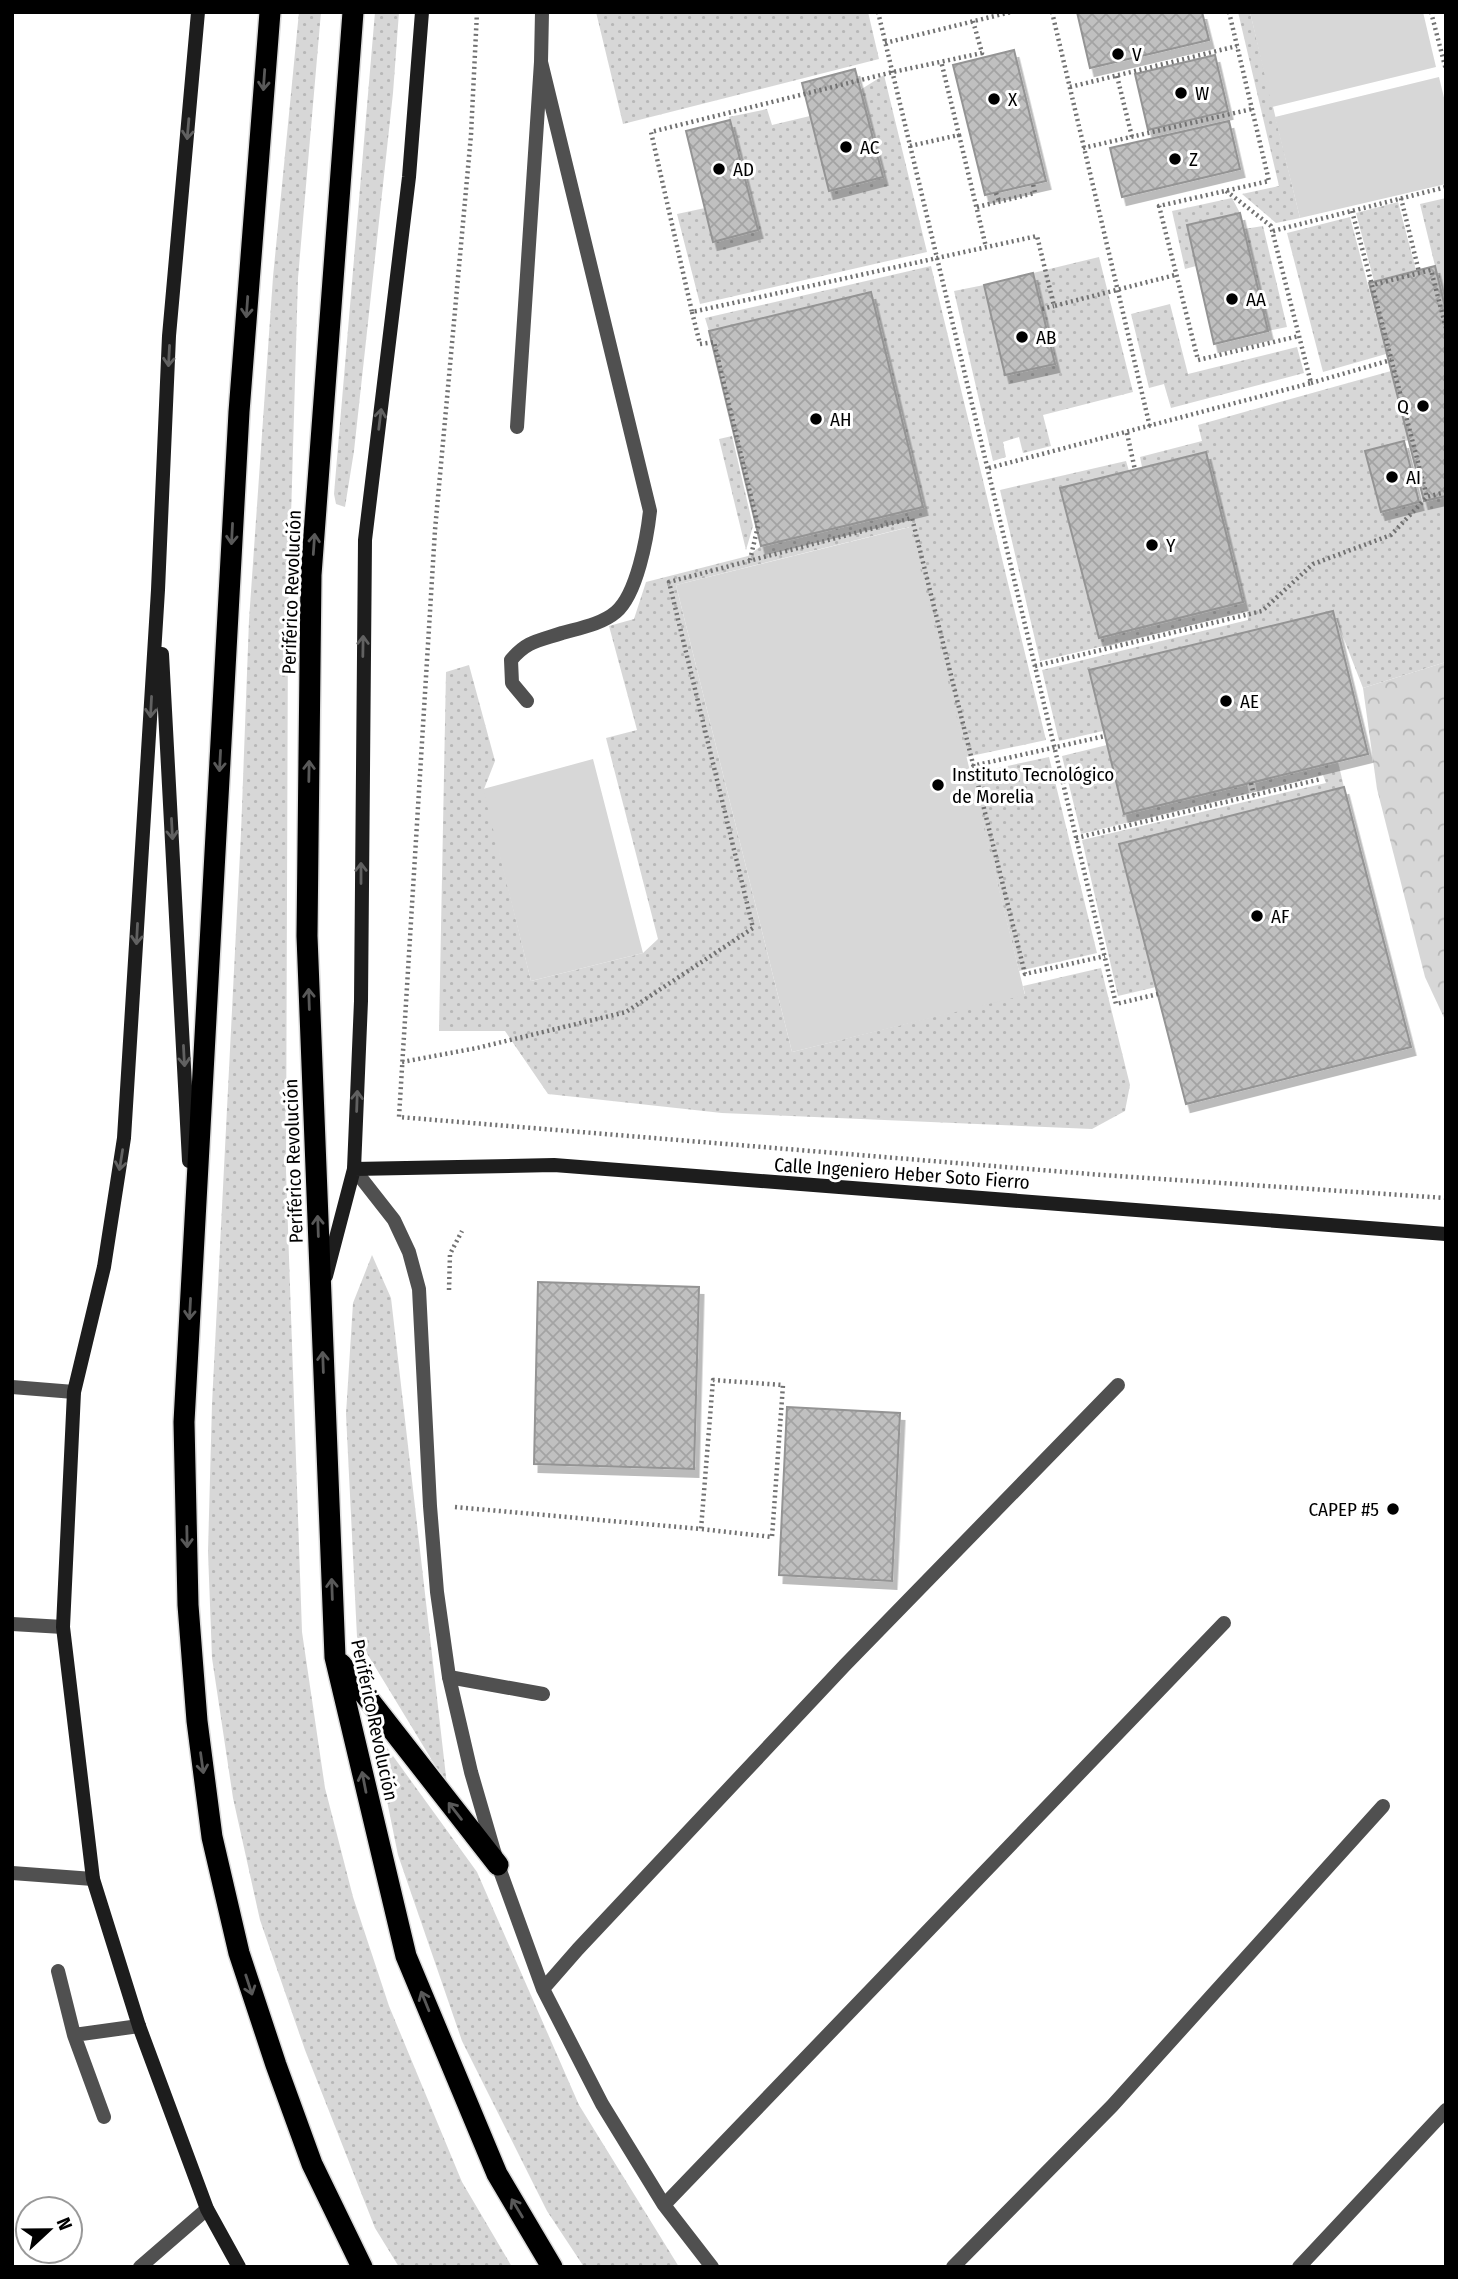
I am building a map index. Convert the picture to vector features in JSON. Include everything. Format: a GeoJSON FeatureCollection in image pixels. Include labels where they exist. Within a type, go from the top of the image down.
{"type":"FeatureCollection","features":[{"type":"Feature","properties":{"kind":"highway"},"geometry":{"type":"LineString","coordinates":[[270,12],[239,412],[193,1241],[184,1422],[188,1605],[197,1721],[212,1837],[239,1953],[312,2164],[362,2267]]}},
{"type":"Feature","properties":{"kind":"highway","name":"Periférico Revolución"},"geometry":{"type":"LineString","coordinates":[[353,12],[311,575],[307,936],[335,1657],[406,1955],[497,2174],[552,2267]]}},
{"type":"Feature","properties":{"kind":"highway"},"geometry":{"type":"LineString","coordinates":[[335,1657],[498,1865]]}},
{"type":"Feature","properties":{"kind":"street"},"geometry":{"type":"LineString","coordinates":[[198,12],[169,336],[158,590],[124,1138],[104,1267],[74,1392],[63,1627],[93,1879],[139,2026],[207,2209],[239,2267]]}},
{"type":"Feature","properties":{"kind":"street"},"geometry":{"type":"LineString","coordinates":[[321,1294],[354,1169],[361,1001],[365,540],[409,177],[422,12]]}},
{"type":"Feature","properties":{"kind":"street"},"geometry":{"type":"LineString","coordinates":[[517,427],[542,12]]}},
{"type":"Feature","properties":{"kind":"street"},"geometry":{"type":"LineString","coordinates":[[527,701],[512,683],[511,660],[524,645],[604,620],[619,610],[629,592],[646,547],[650,511],[541,62]]}},
{"type":"Feature","properties":{"kind":"street"},"geometry":{"type":"LineString","coordinates":[[158,590],[193,1241]]}},
{"type":"Feature","properties":{"kind":"street","name":"Calle Ingeniero Heber Soto Fierro"},"geometry":{"type":"LineString","coordinates":[[354,1169],[554,1165],[1446,1234]]}},
{"type":"Feature","properties":{"kind":"street"},"geometry":{"type":"LineString","coordinates":[[354,1169],[394,1220],[410,1252],[419,1289],[437,1592],[449,1677],[471,1772],[498,1865],[543,1989],[602,2105],[664,2205],[712,2267]]}},
{"type":"Feature","properties":{"kind":"street"},"geometry":{"type":"LineString","coordinates":[[543,1989],[845,1665],[1118,1385]]}},
{"type":"Feature","properties":{"kind":"street"},"geometry":{"type":"LineString","coordinates":[[12,1387],[74,1392]]}},
{"type":"Feature","properties":{"kind":"street"},"geometry":{"type":"LineString","coordinates":[[12,1623],[63,1627]]}},
{"type":"Feature","properties":{"kind":"street"},"geometry":{"type":"LineString","coordinates":[[664,2205],[1224,1623]]}},
{"type":"Feature","properties":{"kind":"street"},"geometry":{"type":"LineString","coordinates":[[449,1677],[543,1694]]}},
{"type":"Feature","properties":{"kind":"street"},"geometry":{"type":"LineString","coordinates":[[953,2267],[1112,2106],[1382,1806]]}},
{"type":"Feature","properties":{"kind":"street"},"geometry":{"type":"LineString","coordinates":[[12,1873],[93,1879]]}},
{"type":"Feature","properties":{"kind":"street"},"geometry":{"type":"LineString","coordinates":[[58,1971],[74,2035],[104,2117]]}},
{"type":"Feature","properties":{"kind":"street"},"geometry":{"type":"LineString","coordinates":[[74,2035],[139,2026]]}},
{"type":"Feature","properties":{"kind":"street"},"geometry":{"type":"LineString","coordinates":[[1298,2267],[1446,2110]]}},
{"type":"Feature","properties":{"kind":"street"},"geometry":{"type":"LineString","coordinates":[[140,2267],[207,2209]]}},
{"type":"Feature","properties":{"kind":"path"},"geometry":{"type":"LineString","coordinates":[[477,12],[471,135],[435,530],[400,1117],[1102,1175],[1446,1199]]}},
{"type":"Feature","properties":{"kind":"path"},"geometry":{"type":"LineString","coordinates":[[878,12],[1116,1004],[1158,994]]}},
{"type":"Feature","properties":{"kind":"path"},"geometry":{"type":"LineString","coordinates":[[885,43],[1011,12]]}},
{"type":"Feature","properties":{"kind":"path"},"geometry":{"type":"LineString","coordinates":[[1052,12],[1150,427]]}},
{"type":"Feature","properties":{"kind":"path"},"geometry":{"type":"LineString","coordinates":[[1229,12],[1269,181],[1159,206],[1198,360],[1299,336]]}},
{"type":"Feature","properties":{"kind":"path"},"geometry":{"type":"LineString","coordinates":[[1431,12],[1446,70]]}},
{"type":"Feature","properties":{"kind":"path"},"geometry":{"type":"LineString","coordinates":[[750,560],[758,526],[734,422],[714,342],[700,344],[651,132],[893,72],[983,55],[973,21]]}},
{"type":"Feature","properties":{"kind":"path"},"geometry":{"type":"LineString","coordinates":[[1070,87],[1237,46]]}},
{"type":"Feature","properties":{"kind":"path"},"geometry":{"type":"LineString","coordinates":[[942,61],[986,247]]}},
{"type":"Feature","properties":{"kind":"path"},"geometry":{"type":"LineString","coordinates":[[1117,76],[1132,137]]}},
{"type":"Feature","properties":{"kind":"path"},"geometry":{"type":"LineString","coordinates":[[1083,148],[1252,109]]}},
{"type":"Feature","properties":{"kind":"path"},"geometry":{"type":"LineString","coordinates":[[910,146],[959,135]]}},
{"type":"Feature","properties":{"kind":"path"},"geometry":{"type":"LineString","coordinates":[[976,207],[1035,193],[1033,184]]}},
{"type":"Feature","properties":{"kind":"path"},"geometry":{"type":"LineString","coordinates":[[1273,231],[1446,187]]}},
{"type":"Feature","properties":{"kind":"path"},"geometry":{"type":"LineString","coordinates":[[1226,190],[1271,226],[1311,383]]}},
{"type":"Feature","properties":{"kind":"path"},"geometry":{"type":"LineString","coordinates":[[996,193],[999,201]]}},
{"type":"Feature","properties":{"kind":"path"},"geometry":{"type":"LineString","coordinates":[[1401,198],[1419,272]]}},
{"type":"Feature","properties":{"kind":"path"},"geometry":{"type":"LineString","coordinates":[[1352,211],[1427,497]]}},
{"type":"Feature","properties":{"kind":"path"},"geometry":{"type":"LineString","coordinates":[[692,312],[1037,236],[1054,306]]}},
{"type":"Feature","properties":{"kind":"path"},"geometry":{"type":"LineString","coordinates":[[1372,285],[1431,270],[1443,302],[1446,328]]}},
{"type":"Feature","properties":{"kind":"path"},"geometry":{"type":"LineString","coordinates":[[1042,309],[1175,275]]}},
{"type":"Feature","properties":{"kind":"path"},"geometry":{"type":"LineString","coordinates":[[989,467],[1150,427],[1391,360]]}},
{"type":"Feature","properties":{"kind":"path"},"geometry":{"type":"LineString","coordinates":[[1127,433],[1135,470]]}},
{"type":"Feature","properties":{"kind":"path"},"geometry":{"type":"LineString","coordinates":[[1035,666],[1262,611],[1313,565],[1391,535],[1427,497],[1446,492]]}},
{"type":"Feature","properties":{"kind":"path"},"geometry":{"type":"LineString","coordinates":[[402,1062],[477,1048],[626,1012],[753,928],[669,582],[912,518],[1025,974],[1104,956]]}},
{"type":"Feature","properties":{"kind":"path"},"geometry":{"type":"LineString","coordinates":[[972,766],[1105,736]]}},
{"type":"Feature","properties":{"kind":"path"},"geometry":{"type":"LineString","coordinates":[[1076,838],[1321,779]]}},
{"type":"Feature","properties":{"kind":"path"},"geometry":{"type":"LineString","coordinates":[[1251,783],[1254,795]]}},
{"type":"Feature","properties":{"kind":"path"},"geometry":{"type":"LineString","coordinates":[[449,1293],[450,1254],[462,1231]]}},
{"type":"Feature","properties":{"kind":"path"},"geometry":{"type":"LineString","coordinates":[[430,1506],[772,1537],[783,1385],[713,1380],[701,1529]]}},
{"type":"Feature","properties":{"kind":"path"},"geometry":{"type":"LineString","coordinates":[[454,1493],[457,1521]]}},
{"type":"Feature","properties":{"kind":"green space"},"geometry":{"type":"Polygon","coordinates":[[[299,12],[321,12],[298,278],[288,620],[286,1171],[302,1632],[325,1788],[353,1897],[389,2006],[462,2182],[512,2267],[399,2267],[375,2228],[305,2050],[260,1920],[233,1798],[212,1658],[208,1552],[212,1404],[249,620],[273,277],[299,12]]]}},
{"type":"Feature","properties":{"kind":"green space"},"geometry":{"type":"Polygon","coordinates":[[[375,12],[399,12],[393,93],[354,451],[345,507],[336,504],[334,494],[375,12]]]}},
{"type":"Feature","properties":{"kind":"green space"},"geometry":{"type":"Polygon","coordinates":[[[596,12],[868,12],[879,59],[623,124],[596,12]]]}},
{"type":"Feature","properties":{"kind":"green space"},"geometry":{"type":"Polygon","coordinates":[[[1238,12],[1250,12],[1300,218],[1276,223],[1242,194],[1279,186],[1238,12]]]}},
{"type":"Feature","properties":{"kind":"green space"},"geometry":{"type":"Polygon","coordinates":[[[1250,12],[1423,12],[1436,67],[1272,107],[1250,12]]]}},
{"type":"Feature","properties":{"kind":"green space"},"geometry":{"type":"Polygon","coordinates":[[[884,75],[927,252],[700,304],[677,214],[705,208],[713,242],[757,230],[729,117],[767,109],[772,125],[810,116],[830,191],[882,177],[860,90],[884,75]]]}},
{"type":"Feature","properties":{"kind":"green space"},"geometry":{"type":"Polygon","coordinates":[[[1439,77],[1446,106],[1446,184],[1300,218],[1275,117],[1439,77]]]}},
{"type":"Feature","properties":{"kind":"green space"},"geometry":{"type":"Polygon","coordinates":[[[1232,198],[1240,213],[1187,225],[1196,266],[1185,269],[1172,211],[1232,198]]]}},
{"type":"Feature","properties":{"kind":"green space"},"geometry":{"type":"Polygon","coordinates":[[[1446,198],[1446,311],[1420,204],[1446,198]]]}},
{"type":"Feature","properties":{"kind":"green space"},"geometry":{"type":"Polygon","coordinates":[[[1398,202],[1416,270],[1374,281],[1356,213],[1398,202]]]}},
{"type":"Feature","properties":{"kind":"green space"},"geometry":{"type":"Polygon","coordinates":[[[1350,217],[1386,354],[1323,372],[1287,233],[1350,217]]]}},
{"type":"Feature","properties":{"kind":"green space"},"geometry":{"type":"Polygon","coordinates":[[[1263,226],[1287,327],[1268,331],[1244,229],[1263,226]]]}},
{"type":"Feature","properties":{"kind":"green space"},"geometry":{"type":"Polygon","coordinates":[[[1099,257],[1133,392],[1043,415],[1051,446],[1023,453],[1019,437],[1003,442],[1006,457],[993,461],[954,291],[984,285],[1005,375],[1054,364],[1033,273],[1099,257]]]}},
{"type":"Feature","properties":{"kind":"green space"},"geometry":{"type":"Polygon","coordinates":[[[931,266],[1046,740],[966,757],[909,527],[676,585],[792,1052],[1025,994],[1023,986],[1101,968],[1130,1085],[1125,1111],[1092,1129],[722,1113],[548,1094],[505,1031],[439,1031],[446,672],[469,665],[495,761],[484,789],[531,981],[643,953],[658,939],[606,738],[637,730],[609,626],[634,619],[646,582],[748,556],[761,546],[923,507],[871,292],[709,331],[705,318],[931,266]]]}},
{"type":"Feature","properties":{"kind":"green space"},"geometry":{"type":"Polygon","coordinates":[[[1170,304],[1188,374],[1297,347],[1304,373],[1171,408],[1164,384],[1149,388],[1131,314],[1170,304]]]}},
{"type":"Feature","properties":{"kind":"green space"},"geometry":{"type":"Polygon","coordinates":[[[1391,371],[1409,440],[1365,452],[1381,512],[1446,496],[1446,662],[1363,688],[1333,611],[1089,670],[1103,731],[1059,741],[1042,670],[1248,620],[1247,612],[1040,661],[1000,490],[1126,461],[1129,471],[1060,488],[1099,638],[1243,602],[1206,452],[1142,467],[1140,457],[1202,441],[1198,425],[1391,371]]]}},
{"type":"Feature","properties":{"kind":"green space"},"geometry":{"type":"Polygon","coordinates":[[[732,436],[753,526],[746,550],[719,439],[732,436]]]}},
{"type":"Feature","properties":{"kind":"green space"},"geometry":{"type":"Polygon","coordinates":[[[910,527],[1025,995],[792,1052],[676,585],[910,527]]]}},
{"type":"Feature","properties":{"kind":"green space"},"geometry":{"type":"Polygon","coordinates":[[[1446,662],[1446,1022],[1425,977],[1377,789],[1363,688],[1446,662]]]}},
{"type":"Feature","properties":{"kind":"green space"},"geometry":{"type":"Polygon","coordinates":[[[1107,745],[1124,814],[1247,784],[1249,793],[1081,834],[1062,756],[1107,745]]]}},
{"type":"Feature","properties":{"kind":"green space"},"geometry":{"type":"Polygon","coordinates":[[[1049,757],[1097,953],[1019,971],[970,774],[1049,757]]]}},
{"type":"Feature","properties":{"kind":"green space"},"geometry":{"type":"Polygon","coordinates":[[[593,759],[643,953],[531,981],[483,789],[593,759]]]}},
{"type":"Feature","properties":{"kind":"green space"},"geometry":{"type":"Polygon","coordinates":[[[1338,762],[1344,787],[1119,844],[1156,987],[1118,996],[1082,840],[1326,783],[1323,775],[1257,792],[1255,782],[1338,762]]]}},
{"type":"Feature","properties":{"kind":"green space"},"geometry":{"type":"Polygon","coordinates":[[[372,1255],[391,1298],[447,1785],[357,1637],[346,1414],[353,1303],[372,1255]]]}},
{"type":"Feature","properties":{"kind":"green space"},"geometry":{"type":"Polygon","coordinates":[[[372,1727],[477,1872],[579,2105],[679,2267],[584,2267],[547,2211],[462,2041],[398,1855],[372,1727]]]}},
{"type":"Feature","properties":{"kind":"building","name":"V"},"geometry":{"type":"Polygon","coordinates":[[[1077,12],[1202,12],[1209,40],[1090,68],[1077,12]]]}},
{"type":"Feature","properties":{"kind":"building","name":"X"},"geometry":{"type":"Polygon","coordinates":[[[1014,50],[1046,181],[985,195],[953,65],[1014,50]]]}},
{"type":"Feature","properties":{"kind":"building","name":"W"},"geometry":{"type":"Polygon","coordinates":[[[1215,55],[1228,111],[1148,130],[1135,74],[1215,55]]]}},
{"type":"Feature","properties":{"kind":"building","name":"AC"},"geometry":{"type":"Polygon","coordinates":[[[855,69],[883,177],[829,191],[802,83],[855,69]]]}},
{"type":"Feature","properties":{"kind":"building","name":"AD"},"geometry":{"type":"Polygon","coordinates":[[[730,120],[758,230],[713,242],[686,131],[730,120]]]}},
{"type":"Feature","properties":{"kind":"building","name":"Z"},"geometry":{"type":"Polygon","coordinates":[[[1229,121],[1240,169],[1122,197],[1110,148],[1229,121]]]}},
{"type":"Feature","properties":{"kind":"building","name":"AA"},"geometry":{"type":"Polygon","coordinates":[[[1240,213],[1268,331],[1214,344],[1187,225],[1240,213]]]}},
{"type":"Feature","properties":{"kind":"building","name":"Q"},"geometry":{"type":"Polygon","coordinates":[[[1435,266],[1446,311],[1446,496],[1424,501],[1369,283],[1435,266]]]}},
{"type":"Feature","properties":{"kind":"building","name":"AB"},"geometry":{"type":"Polygon","coordinates":[[[1033,273],[1055,364],[1005,375],[984,285],[1033,273]]]}},
{"type":"Feature","properties":{"kind":"building","name":"AH"},"geometry":{"type":"Polygon","coordinates":[[[871,292],[923,507],[761,546],[709,331],[871,292]]]}},
{"type":"Feature","properties":{"kind":"building","name":"AI"},"geometry":{"type":"Polygon","coordinates":[[[1404,441],[1419,502],[1381,512],[1365,451],[1404,441]]]}},
{"type":"Feature","properties":{"kind":"building","name":"Y"},"geometry":{"type":"Polygon","coordinates":[[[1206,452],[1243,602],[1099,638],[1060,488],[1206,452]]]}},
{"type":"Feature","properties":{"kind":"building","name":"AE"},"geometry":{"type":"Polygon","coordinates":[[[1333,611],[1368,754],[1124,814],[1089,670],[1333,611]]]}},
{"type":"Feature","properties":{"kind":"building","name":"AF"},"geometry":{"type":"Polygon","coordinates":[[[1344,787],[1411,1047],[1186,1104],[1119,844],[1344,787]]]}},
{"type":"Feature","properties":{"kind":"building"},"geometry":{"type":"Polygon","coordinates":[[[538,1282],[699,1287],[694,1469],[534,1464],[538,1282]]]}},
{"type":"Feature","properties":{"kind":"building"},"geometry":{"type":"Polygon","coordinates":[[[787,1407],[900,1413],[892,1581],[779,1575],[787,1407]]]}},
{"type":"Feature","properties":{"kind":"place","name":"V"},"geometry":{"type":"Point","coordinates":[1118,54]}},
{"type":"Feature","properties":{"kind":"place","name":"W"},"geometry":{"type":"Point","coordinates":[1181,93]}},
{"type":"Feature","properties":{"kind":"place","name":"X"},"geometry":{"type":"Point","coordinates":[994,99]}},
{"type":"Feature","properties":{"kind":"place","name":"AC"},"geometry":{"type":"Point","coordinates":[846,147]}},
{"type":"Feature","properties":{"kind":"place","name":"Z"},"geometry":{"type":"Point","coordinates":[1175,159]}},
{"type":"Feature","properties":{"kind":"place","name":"AD"},"geometry":{"type":"Point","coordinates":[719,169]}},
{"type":"Feature","properties":{"kind":"place","name":"AA"},"geometry":{"type":"Point","coordinates":[1232,299]}},
{"type":"Feature","properties":{"kind":"place","name":"AB"},"geometry":{"type":"Point","coordinates":[1022,337]}},
{"type":"Feature","properties":{"kind":"place","name":"Q"},"geometry":{"type":"Point","coordinates":[1423,406]}},
{"type":"Feature","properties":{"kind":"place","name":"AH"},"geometry":{"type":"Point","coordinates":[816,419]}},
{"type":"Feature","properties":{"kind":"place","name":"AI"},"geometry":{"type":"Point","coordinates":[1392,477]}},
{"type":"Feature","properties":{"kind":"place","name":"Y"},"geometry":{"type":"Point","coordinates":[1152,545]}},
{"type":"Feature","properties":{"kind":"place","name":"AE"},"geometry":{"type":"Point","coordinates":[1226,701]}},
{"type":"Feature","properties":{"kind":"place","name":"Instituto Tecnológico de Morelia"},"geometry":{"type":"Point","coordinates":[938,785]}},
{"type":"Feature","properties":{"kind":"place","name":"AF"},"geometry":{"type":"Point","coordinates":[1257,916]}},
{"type":"Feature","properties":{"kind":"place","name":"CAPEP #5"},"geometry":{"type":"Point","coordinates":[1393,1509]}}]}
